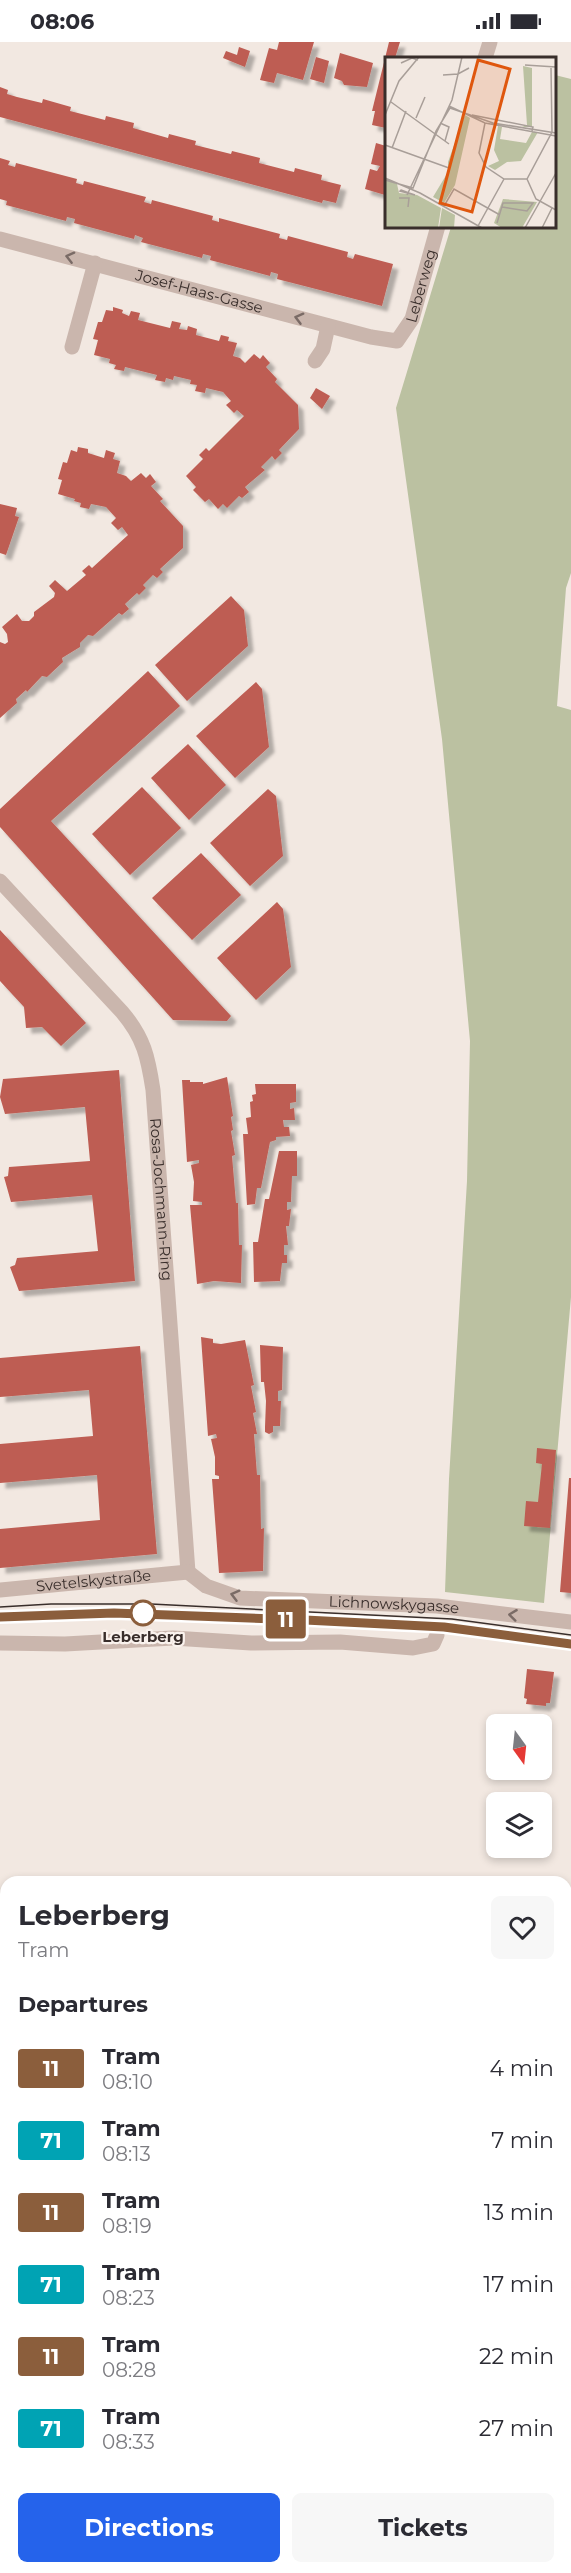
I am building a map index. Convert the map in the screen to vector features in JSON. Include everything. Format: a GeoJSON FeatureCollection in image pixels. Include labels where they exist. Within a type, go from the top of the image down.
{"type":"FeatureCollection","features":[{"type":"Feature","properties":{"kind":"street"},"geometry":{"type":"LineString","coordinates":[[485,57],[490,42]]}},
{"type":"Feature","properties":{"kind":"street","name":"Leberweg"},"geometry":{"type":"LineString","coordinates":[[397,341],[412,319],[437,228]]}},
{"type":"Feature","properties":{"kind":"street","name":"Josef-Haas-Gasse"},"geometry":{"type":"LineString","coordinates":[[0,239],[328,326],[397,341]]}},
{"type":"Feature","properties":{"kind":"street"},"geometry":{"type":"LineString","coordinates":[[72,347],[95,263]]}},
{"type":"Feature","properties":{"kind":"street"},"geometry":{"type":"LineString","coordinates":[[315,361],[323,349],[328,326]]}},
{"type":"Feature","properties":{"kind":"street","name":"Rosa-Jochmann-Ring"},"geometry":{"type":"LineString","coordinates":[[0,881],[137,1029],[147,1053],[154,1099],[188,1572]]}},
{"type":"Feature","properties":{"kind":"street","name":"Svetelskystraße"},"geometry":{"type":"LineString","coordinates":[[0,1590],[188,1572]]}},
{"type":"Feature","properties":{"kind":"street","name":"Lichnowskygasse"},"geometry":{"type":"LineString","coordinates":[[188,1572],[206,1586],[240,1598],[437,1606],[571,1622]]}},
{"type":"Feature","properties":{"kind":"street"},"geometry":{"type":"LineString","coordinates":[[0,1643],[65,1644],[173,1638],[251,1643],[339,1642],[413,1648],[433,1644],[437,1635]]}},
{"type":"Feature","properties":{"kind":"green space"},"geometry":{"type":"Polygon","coordinates":[[[556,75],[571,79],[571,573],[566,588],[557,706],[571,710],[571,1297],[544,1603],[445,1592],[449,1479],[467,1181],[470,1041],[442,739],[396,408],[451,228],[556,228],[556,75]]]}},
{"type":"Feature","properties":{"kind":"building"},"geometry":{"type":"Polygon","coordinates":[[[279,42],[314,42],[303,80],[277,73],[274,83],[260,80],[269,48],[277,50],[279,42]]]}},
{"type":"Feature","properties":{"kind":"building"},"geometry":{"type":"Polygon","coordinates":[[[389,42],[400,42],[395,57],[385,57],[389,42]]]}},
{"type":"Feature","properties":{"kind":"building"},"geometry":{"type":"Polygon","coordinates":[[[239,47],[250,51],[245,67],[223,58],[226,51],[237,55],[239,47]]]}},
{"type":"Feature","properties":{"kind":"building"},"geometry":{"type":"Polygon","coordinates":[[[340,53],[373,63],[367,87],[344,85],[342,81],[334,78],[340,53]]]}},
{"type":"Feature","properties":{"kind":"building"},"geometry":{"type":"Polygon","coordinates":[[[316,57],[329,61],[324,83],[310,79],[316,57]]]}},
{"type":"Feature","properties":{"kind":"building"},"geometry":{"type":"Polygon","coordinates":[[[385,58],[385,128],[372,125],[375,111],[372,111],[385,58]]]}},
{"type":"Feature","properties":{"kind":"building"},"geometry":{"type":"Polygon","coordinates":[[[0,87],[8,90],[7,94],[17,97],[42,103],[43,99],[71,107],[70,111],[105,120],[106,116],[134,123],[133,128],[168,138],[169,134],[196,141],[195,145],[260,158],[259,163],[294,172],[295,168],[322,175],[321,180],[341,185],[336,203],[323,200],[322,203],[0,117],[0,87]]]}},
{"type":"Feature","properties":{"kind":"building"},"geometry":{"type":"Polygon","coordinates":[[[376,143],[385,146],[385,195],[365,189],[370,169],[377,171],[380,166],[371,164],[376,143]]]}},
{"type":"Feature","properties":{"kind":"building"},"geometry":{"type":"Polygon","coordinates":[[[0,158],[10,161],[8,165],[15,167],[16,163],[77,179],[76,183],[83,185],[84,181],[146,197],[144,202],[151,204],[152,200],[213,216],[212,220],[219,222],[219,218],[280,234],[279,238],[287,240],[288,236],[348,252],[347,257],[353,259],[355,254],[393,264],[382,306],[277,279],[278,274],[271,272],[270,276],[210,260],[211,256],[203,254],[202,258],[141,242],[143,238],[135,235],[134,239],[74,223],[75,219],[67,217],[66,221],[6,205],[7,201],[0,199],[0,158]]]}},
{"type":"Feature","properties":{"kind":"building"},"geometry":{"type":"Polygon","coordinates":[[[113,307],[123,310],[122,313],[129,316],[131,311],[140,313],[138,320],[170,328],[172,321],[181,323],[179,329],[187,330],[188,326],[197,329],[196,335],[219,341],[221,335],[229,337],[228,341],[237,343],[233,356],[245,363],[254,354],[260,359],[263,355],[270,363],[266,367],[277,379],[275,382],[298,405],[299,429],[279,450],[282,453],[275,460],[272,456],[261,467],[265,470],[245,487],[249,492],[242,498],[239,496],[227,508],[223,504],[218,509],[209,499],[205,502],[193,490],[196,487],[186,476],[203,459],[199,455],[206,448],[209,451],[244,416],[237,410],[234,413],[226,405],[231,401],[223,392],[206,388],[205,393],[195,391],[197,385],[190,384],[191,380],[174,376],[173,380],[166,378],[165,382],[155,380],[157,375],[125,367],[124,371],[114,369],[116,365],[109,363],[110,359],[94,355],[98,340],[93,339],[98,322],[102,322],[106,310],[113,311],[113,307]]]}},
{"type":"Feature","properties":{"kind":"building"},"geometry":{"type":"Polygon","coordinates":[[[316,388],[330,396],[322,409],[310,398],[316,388]]]}},
{"type":"Feature","properties":{"kind":"building"},"geometry":{"type":"Polygon","coordinates":[[[78,447],[88,449],[88,453],[104,458],[106,450],[115,453],[113,459],[120,461],[117,473],[126,476],[131,481],[141,473],[146,478],[150,474],[156,482],[151,486],[163,499],[160,501],[183,526],[183,548],[160,569],[163,572],[157,578],[153,575],[143,585],[146,588],[125,604],[129,609],[122,615],[119,613],[93,636],[88,635],[80,643],[80,647],[62,658],[63,662],[47,677],[42,676],[27,692],[26,690],[16,699],[17,703],[0,718],[0,642],[5,644],[8,642],[7,634],[2,627],[17,614],[22,621],[29,621],[34,616],[34,612],[54,597],[55,593],[49,586],[55,580],[67,591],[86,575],[82,571],[89,565],[92,568],[128,535],[122,527],[118,530],[111,523],[116,518],[106,507],[91,504],[89,509],[80,507],[81,503],[74,501],[75,499],[58,494],[62,480],[58,479],[63,462],[67,463],[71,450],[77,452],[78,447]]]}},
{"type":"Feature","properties":{"kind":"building"},"geometry":{"type":"Polygon","coordinates":[[[0,504],[17,508],[15,516],[19,517],[6,555],[0,553],[0,504]]]}},
{"type":"Feature","properties":{"kind":"building"},"geometry":{"type":"Polygon","coordinates":[[[231,596],[244,610],[248,646],[187,701],[155,665],[231,596]]]}},
{"type":"Feature","properties":{"kind":"building"},"geometry":{"type":"Polygon","coordinates":[[[148,671],[180,706],[51,821],[231,1016],[227,1021],[173,1020],[0,827],[0,809],[148,671]]]}},
{"type":"Feature","properties":{"kind":"building"},"geometry":{"type":"Polygon","coordinates":[[[256,682],[262,689],[269,747],[235,778],[196,736],[256,682]]]}},
{"type":"Feature","properties":{"kind":"building"},"geometry":{"type":"Polygon","coordinates":[[[188,744],[226,785],[189,820],[151,778],[188,744]]]}},
{"type":"Feature","properties":{"kind":"building"},"geometry":{"type":"Polygon","coordinates":[[[142,787],[181,828],[130,875],[92,834],[142,787]]]}},
{"type":"Feature","properties":{"kind":"building"},"geometry":{"type":"Polygon","coordinates":[[[268,789],[276,796],[283,856],[250,886],[210,843],[268,789]]]}},
{"type":"Feature","properties":{"kind":"building"},"geometry":{"type":"Polygon","coordinates":[[[201,853],[241,895],[192,940],[152,898],[201,853]]]}},
{"type":"Feature","properties":{"kind":"building"},"geometry":{"type":"Polygon","coordinates":[[[277,902],[283,909],[291,967],[256,1000],[217,958],[277,902]]]}},
{"type":"Feature","properties":{"kind":"building"},"geometry":{"type":"Polygon","coordinates":[[[0,930],[86,1023],[61,1046],[42,1027],[26,1028],[24,1007],[0,981],[0,930]]]}},
{"type":"Feature","properties":{"kind":"building"},"geometry":{"type":"Polygon","coordinates":[[[119,1070],[135,1281],[19,1291],[10,1267],[15,1265],[17,1258],[98,1251],[92,1195],[11,1202],[4,1177],[8,1176],[9,1167],[90,1161],[85,1107],[5,1114],[0,1097],[3,1079],[119,1070]]]}},
{"type":"Feature","properties":{"kind":"building"},"geometry":{"type":"Polygon","coordinates":[[[227,1077],[233,1116],[231,1117],[233,1130],[231,1131],[235,1155],[232,1156],[236,1203],[238,1203],[239,1245],[242,1245],[241,1283],[214,1281],[197,1284],[190,1205],[202,1205],[202,1202],[193,1201],[194,1182],[191,1165],[199,1163],[199,1160],[187,1162],[182,1080],[203,1082],[203,1084],[227,1077]]]}},
{"type":"Feature","properties":{"kind":"building"},"geometry":{"type":"Polygon","coordinates":[[[255,1084],[296,1084],[296,1102],[290,1103],[290,1109],[294,1108],[295,1120],[283,1120],[284,1127],[289,1127],[290,1136],[276,1137],[276,1140],[270,1142],[261,1188],[257,1188],[255,1204],[247,1205],[243,1134],[248,1134],[246,1118],[251,1117],[250,1102],[253,1101],[252,1095],[256,1094],[255,1084]]]}},
{"type":"Feature","properties":{"kind":"building"},"geometry":{"type":"Polygon","coordinates":[[[279,1151],[297,1151],[297,1176],[292,1176],[291,1202],[287,1202],[287,1210],[291,1209],[289,1226],[286,1226],[288,1245],[284,1245],[287,1263],[282,1263],[280,1281],[254,1282],[253,1242],[258,1242],[265,1199],[269,1199],[279,1151]]]}},
{"type":"Feature","properties":{"kind":"building"},"geometry":{"type":"Polygon","coordinates":[[[201,1337],[213,1339],[213,1343],[221,1344],[245,1340],[254,1385],[251,1386],[257,1434],[254,1434],[257,1475],[260,1475],[261,1529],[264,1528],[263,1571],[219,1573],[212,1479],[219,1479],[219,1476],[215,1475],[215,1457],[211,1439],[217,1438],[216,1434],[208,1436],[201,1337]]]}},
{"type":"Feature","properties":{"kind":"building"},"geometry":{"type":"Polygon","coordinates":[[[260,1345],[283,1347],[282,1390],[278,1391],[278,1401],[281,1401],[280,1426],[273,1426],[273,1432],[269,1434],[265,1432],[266,1401],[264,1382],[261,1382],[260,1345]]]}},
{"type":"Feature","properties":{"kind":"building"},"geometry":{"type":"Polygon","coordinates":[[[140,1346],[157,1554],[0,1568],[0,1529],[100,1520],[97,1475],[0,1483],[0,1444],[93,1436],[89,1390],[0,1397],[0,1358],[140,1346]]]}},
{"type":"Feature","properties":{"kind":"building"},"geometry":{"type":"Polygon","coordinates":[[[537,1448],[556,1450],[550,1528],[524,1526],[526,1501],[538,1502],[542,1464],[536,1463],[537,1448]]]}},
{"type":"Feature","properties":{"kind":"building"},"geometry":{"type":"Polygon","coordinates":[[[569,1478],[571,1478],[571,1593],[560,1592],[569,1478]]]}},
{"type":"Feature","properties":{"kind":"building"},"geometry":{"type":"Polygon","coordinates":[[[527,1669],[554,1672],[550,1703],[546,1703],[546,1706],[526,1704],[527,1699],[524,1698],[527,1669]]]}},
{"type":"Feature","properties":{"kind":"tram line"},"geometry":{"type":"LineString","coordinates":[[0,1607],[51,1604],[151,1604],[452,1619],[571,1635]]}},
{"type":"Feature","properties":{"kind":"tram line","name":"11"},"geometry":{"type":"LineString","coordinates":[[0,1617],[62,1613],[114,1613],[305,1620],[444,1627],[571,1644]]}},
{"type":"Feature","properties":{"kind":"tram line"},"geometry":{"type":"LineString","coordinates":[[0,1617],[114,1613],[230,1617]]}},
{"type":"Feature","properties":{"kind":"tram line"},"geometry":{"type":"LineString","coordinates":[[431,1627],[547,1641]]}},
{"type":"Feature","properties":{"kind":"place","name":"Leberberg"},"geometry":{"type":"Point","coordinates":[143,1613]}}]}
